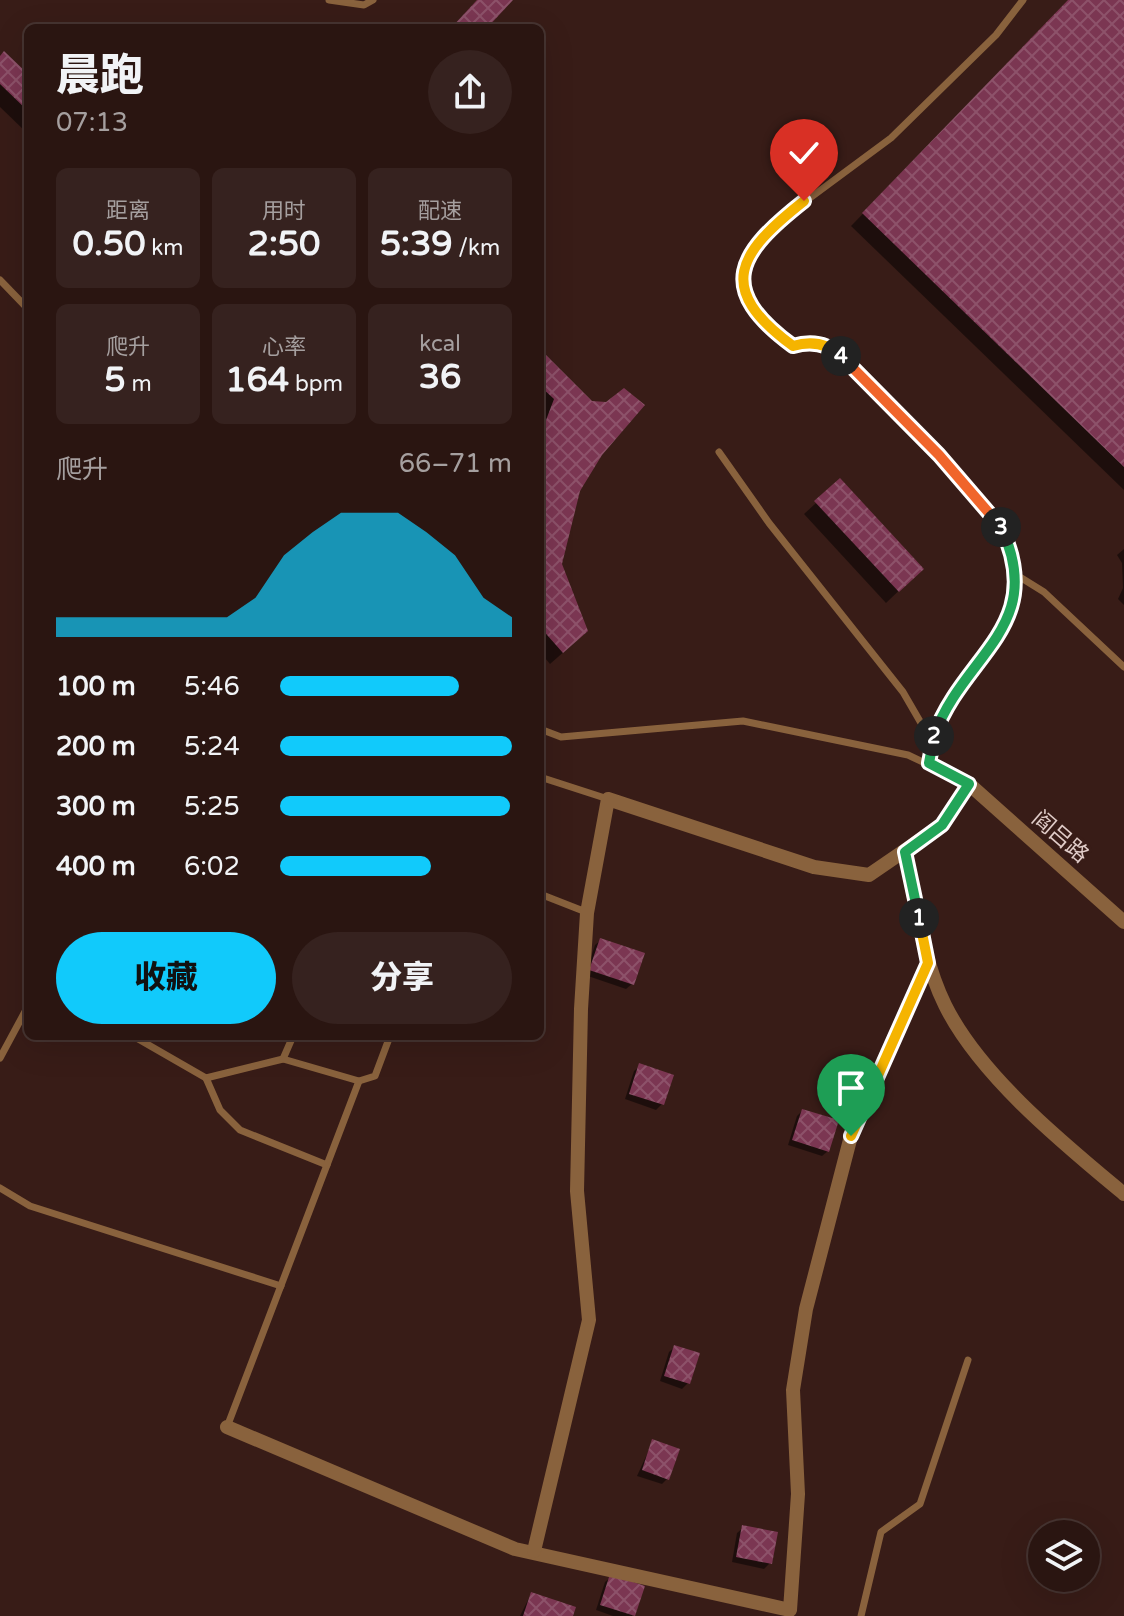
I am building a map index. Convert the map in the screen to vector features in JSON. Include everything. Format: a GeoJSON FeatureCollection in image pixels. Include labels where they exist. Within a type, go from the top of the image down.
{"type":"FeatureCollection","features":[{"type":"Feature","properties":{"kind":"street"},"geometry":{"type":"LineString","coordinates":[[534,1551],[589,1320],[577,1191],[587,913],[608,799],[814,867],[869,875],[942,825],[969,784]]}},
{"type":"Feature","properties":{"kind":"street","name":"阎吕路"},"geometry":{"type":"LineString","coordinates":[[969,784],[1124,922]]}},
{"type":"Feature","properties":{"kind":"street"},"geometry":{"type":"LineString","coordinates":[[910,849],[928,963],[946,1006],[993,1071],[1124,1194]]}},
{"type":"Feature","properties":{"kind":"street"},"geometry":{"type":"LineString","coordinates":[[227,1427],[515,1549],[790,1613],[798,1494],[793,1390],[806,1309],[851,1136],[928,963]]}},
{"type":"Feature","properties":{"kind":"lane"},"geometry":{"type":"LineString","coordinates":[[329,0],[364,5],[373,0]]}},
{"type":"Feature","properties":{"kind":"lane"},"geometry":{"type":"LineString","coordinates":[[929,763],[932,742],[942,715],[1013,613],[1015,574],[1011,547],[1000,525],[860,373],[833,349],[809,341],[793,346],[763,324],[744,290],[742,265],[768,229],[891,138],[996,35],[1023,0]]}},
{"type":"Feature","properties":{"kind":"lane"},"geometry":{"type":"LineString","coordinates":[[0,280],[24,305]]}},
{"type":"Feature","properties":{"kind":"lane"},"geometry":{"type":"LineString","coordinates":[[719,452],[769,523],[903,692],[932,742]]}},
{"type":"Feature","properties":{"kind":"lane"},"geometry":{"type":"LineString","coordinates":[[1015,574],[1044,592],[1124,667]]}},
{"type":"Feature","properties":{"kind":"lane"},"geometry":{"type":"LineString","coordinates":[[544,731],[561,737],[743,721],[836,738],[929,763],[969,784]]}},
{"type":"Feature","properties":{"kind":"lane"},"geometry":{"type":"LineString","coordinates":[[544,778],[608,799]]}},
{"type":"Feature","properties":{"kind":"lane"},"geometry":{"type":"LineString","coordinates":[[544,896],[587,913]]}},
{"type":"Feature","properties":{"kind":"lane"},"geometry":{"type":"LineString","coordinates":[[0,1058],[24,1013]]}},
{"type":"Feature","properties":{"kind":"lane"},"geometry":{"type":"LineString","coordinates":[[140,1040],[206,1078],[220,1110],[240,1130],[327,1165]]}},
{"type":"Feature","properties":{"kind":"lane"},"geometry":{"type":"LineString","coordinates":[[283,1059],[291,1040]]}},
{"type":"Feature","properties":{"kind":"lane"},"geometry":{"type":"LineString","coordinates":[[206,1078],[283,1059],[359,1081],[375,1076],[388,1040]]}},
{"type":"Feature","properties":{"kind":"lane"},"geometry":{"type":"LineString","coordinates":[[227,1427],[359,1081]]}},
{"type":"Feature","properties":{"kind":"lane"},"geometry":{"type":"LineString","coordinates":[[0,1188],[30,1206],[281,1286]]}},
{"type":"Feature","properties":{"kind":"lane"},"geometry":{"type":"LineString","coordinates":[[861,1616],[881,1532],[920,1504],[968,1360]]}},
{"type":"Feature","properties":{"kind":"building"},"geometry":{"type":"Polygon","coordinates":[[[477,0],[513,0],[491,24],[455,24],[477,0]]]}},
{"type":"Feature","properties":{"kind":"building"},"geometry":{"type":"Polygon","coordinates":[[[1068,0],[1124,0],[1124,467],[862,213],[1068,0]]]}},
{"type":"Feature","properties":{"kind":"building"},"geometry":{"type":"Polygon","coordinates":[[[4,51],[24,70],[24,107],[0,84],[0,56],[4,51]]]}},
{"type":"Feature","properties":{"kind":"building"},"geometry":{"type":"Polygon","coordinates":[[[544,353],[592,401],[606,402],[624,388],[645,405],[602,455],[580,491],[562,564],[588,631],[563,653],[544,632],[544,425],[554,399],[544,390],[544,353]]]}},
{"type":"Feature","properties":{"kind":"building"},"geometry":{"type":"Polygon","coordinates":[[[840,478],[924,569],[899,592],[814,501],[840,478]]]}},
{"type":"Feature","properties":{"kind":"building"},"geometry":{"type":"Polygon","coordinates":[[[600,938],[645,953],[634,985],[589,970],[600,938]]]}},
{"type":"Feature","properties":{"kind":"building"},"geometry":{"type":"Polygon","coordinates":[[[639,1063],[674,1075],[664,1105],[629,1094],[639,1063]]]}},
{"type":"Feature","properties":{"kind":"building"},"geometry":{"type":"Polygon","coordinates":[[[802,1109],[839,1120],[829,1152],[792,1140],[802,1109]]]}},
{"type":"Feature","properties":{"kind":"building"},"geometry":{"type":"Polygon","coordinates":[[[674,1345],[700,1353],[690,1384],[664,1376],[674,1345]]]}},
{"type":"Feature","properties":{"kind":"building"},"geometry":{"type":"Polygon","coordinates":[[[652,1439],[680,1449],[669,1480],[642,1470],[652,1439]]]}},
{"type":"Feature","properties":{"kind":"building"},"geometry":{"type":"Polygon","coordinates":[[[742,1525],[778,1532],[772,1564],[736,1557],[742,1525]]]}},
{"type":"Feature","properties":{"kind":"building"},"geometry":{"type":"Polygon","coordinates":[[[610,1574],[645,1586],[635,1616],[600,1605],[610,1574]]]}},
{"type":"Feature","properties":{"kind":"building"},"geometry":{"type":"Polygon","coordinates":[[[531,1592],[576,1607],[573,1616],[523,1616],[531,1592]]]}},
{"type":"Feature","properties":{"kind":"route"},"geometry":{"type":"LineString","coordinates":[[804,201],[768,229],[742,265],[744,290],[763,324],[793,346],[809,341],[833,349],[860,373],[939,455],[1000,525],[1011,547],[1015,574],[1013,613],[942,715],[932,742],[929,763],[969,784],[942,825],[905,852],[928,963],[851,1136]]}}]}
